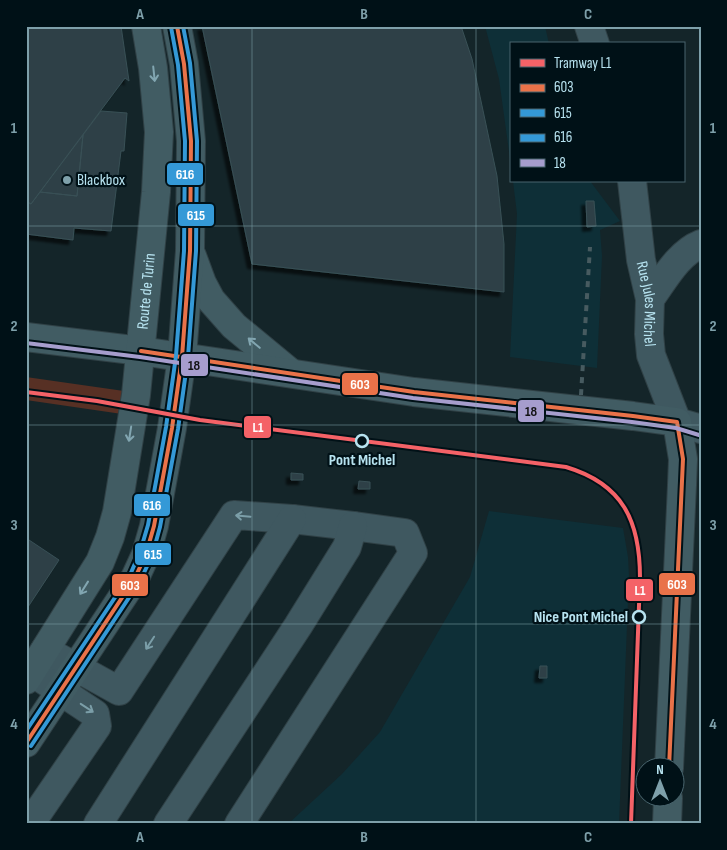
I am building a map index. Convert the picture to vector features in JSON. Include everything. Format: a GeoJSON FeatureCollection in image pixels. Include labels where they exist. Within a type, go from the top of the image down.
{"type":"FeatureCollection","features":[{"type":"Feature","properties":{"kind":"main road","name":"Route de Turin"},"geometry":{"type":"LineString","coordinates":[[34,667],[100,562],[110,537],[122,485],[136,395],[156,192],[159,132],[153,68],[146,26]]}},
{"type":"Feature","properties":{"kind":"main road"},"geometry":{"type":"LineString","coordinates":[[26,743],[135,578],[146,554],[154,526],[172,428],[182,357],[190,251],[192,141],[184,64],[177,26]]}},
{"type":"Feature","properties":{"kind":"main road"},"geometry":{"type":"LineString","coordinates":[[190,251],[211,300],[234,326],[292,374]]}},
{"type":"Feature","properties":{"kind":"main road"},"geometry":{"type":"LineString","coordinates":[[26,337],[140,351],[414,392],[611,413],[689,426],[683,460],[669,758]]}},
{"type":"Feature","properties":{"kind":"main road"},"geometry":{"type":"LineString","coordinates":[[667,824],[668,808]]}},
{"type":"Feature","properties":{"kind":"lane"},"geometry":{"type":"LineString","coordinates":[[589,26],[595,42]]}},
{"type":"Feature","properties":{"kind":"lane","name":"Rue Jules Michel"},"geometry":{"type":"LineString","coordinates":[[632,182],[641,260],[650,299],[649,334],[651,355],[689,426]]}},
{"type":"Feature","properties":{"kind":"lane"},"geometry":{"type":"LineString","coordinates":[[650,299],[688,250],[701,244]]}},
{"type":"Feature","properties":{"kind":"lane"},"geometry":{"type":"LineString","coordinates":[[34,667],[76,668],[119,691],[234,515],[292,519],[405,533],[413,553],[239,824]]}},
{"type":"Feature","properties":{"kind":"lane"},"geometry":{"type":"LineString","coordinates":[[98,824],[292,519]]}},
{"type":"Feature","properties":{"kind":"lane"},"geometry":{"type":"LineString","coordinates":[[168,824],[298,626],[347,547],[353,526]]}},
{"type":"Feature","properties":{"kind":"lane"},"geometry":{"type":"LineString","coordinates":[[30,824],[97,726],[95,714],[61,691],[34,667]]}},
{"type":"Feature","properties":{"kind":"shaded area"},"geometry":{"type":"Polygon","coordinates":[[[485,26],[545,26],[549,42],[510,42],[510,159],[499,79],[485,26]]]}},
{"type":"Feature","properties":{"kind":"shaded area"},"geometry":{"type":"Polygon","coordinates":[[[513,182],[591,182],[620,221],[600,230],[602,256],[597,368],[510,357],[517,214],[513,182]]]}},
{"type":"Feature","properties":{"kind":"shaded area"},"geometry":{"type":"Polygon","coordinates":[[[26,377],[124,391],[122,414],[26,400],[26,377]]]}},
{"type":"Feature","properties":{"kind":"shaded area"},"geometry":{"type":"Polygon","coordinates":[[[489,511],[623,528],[629,576],[619,824],[288,824],[342,774],[380,732],[470,577],[489,511]]]}},
{"type":"Feature","properties":{"kind":"building"},"geometry":{"type":"Polygon","coordinates":[[[31,26],[121,26],[129,81],[125,78],[31,204],[26,201],[26,32],[31,26]]]}},
{"type":"Feature","properties":{"kind":"building"},"geometry":{"type":"Polygon","coordinates":[[[202,26],[461,26],[472,59],[497,176],[504,244],[504,292],[252,264],[202,26]]]}},
{"type":"Feature","properties":{"kind":"building"},"geometry":{"type":"Polygon","coordinates":[[[101,111],[127,113],[124,151],[121,151],[111,231],[74,228],[73,240],[26,234],[26,201],[31,204],[40,192],[77,196],[83,135],[101,111]]]}},
{"type":"Feature","properties":{"kind":"building"},"geometry":{"type":"Polygon","coordinates":[[[83,135],[77,196],[40,192],[83,135]]]}},
{"type":"Feature","properties":{"kind":"building"},"geometry":{"type":"Polygon","coordinates":[[[586,201],[594,201],[596,226],[587,227],[586,201]]]}},
{"type":"Feature","properties":{"kind":"building"},"geometry":{"type":"Polygon","coordinates":[[[291,473],[303,474],[303,480],[291,480],[291,473]]]}},
{"type":"Feature","properties":{"kind":"building"},"geometry":{"type":"Polygon","coordinates":[[[359,481],[370,482],[370,489],[358,489],[359,481]]]}},
{"type":"Feature","properties":{"kind":"building"},"geometry":{"type":"Polygon","coordinates":[[[26,538],[59,560],[26,610],[26,538]]]}},
{"type":"Feature","properties":{"kind":"building"},"geometry":{"type":"Polygon","coordinates":[[[540,666],[547,666],[547,678],[539,678],[540,666]]]}},
{"type":"Feature","properties":{"kind":"railway"},"geometry":{"type":"LineString","coordinates":[[581,395],[590,247]]}},
{"type":"Feature","properties":{"kind":"tram line","name":"L1"},"geometry":{"type":"LineString","coordinates":[[26,392],[97,401],[200,420],[566,467],[586,474],[602,484],[614,495],[632,522],[639,558],[640,578],[631,824]]}},
{"type":"Feature","properties":{"kind":"transit line","name":"603"},"geometry":{"type":"LineString","coordinates":[[26,743],[135,578],[146,554],[154,526],[172,428],[182,357],[190,251],[191,141],[184,64],[177,26]]}},
{"type":"Feature","properties":{"kind":"transit line","name":"615"},"geometry":{"type":"LineString","coordinates":[[31,746],[140,581],[152,556],[160,527],[178,429],[188,357],[196,251],[197,141],[190,63],[183,26]]}},
{"type":"Feature","properties":{"kind":"transit line","name":"616"},"geometry":{"type":"LineString","coordinates":[[26,731],[130,575],[140,552],[148,525],[166,427],[176,356],[184,251],[185,141],[178,65],[171,27]]}},
{"type":"Feature","properties":{"kind":"transit line","name":"18"},"geometry":{"type":"LineString","coordinates":[[26,343],[140,357],[413,398],[676,428],[699,435]]}},
{"type":"Feature","properties":{"kind":"transit line","name":"603"},"geometry":{"type":"LineString","coordinates":[[141,351],[414,392],[677,422],[683,459],[669,758]]}},
{"type":"Feature","properties":{"kind":"place","name":"Blackbox"},"geometry":{"type":"Point","coordinates":[67,180]}},
{"type":"Feature","properties":{"kind":"place","name":"Pont Michel"},"geometry":{"type":"Point","coordinates":[362,441]}},
{"type":"Feature","properties":{"kind":"place","name":"Nice Pont Michel"},"geometry":{"type":"Point","coordinates":[639,617]}}]}
